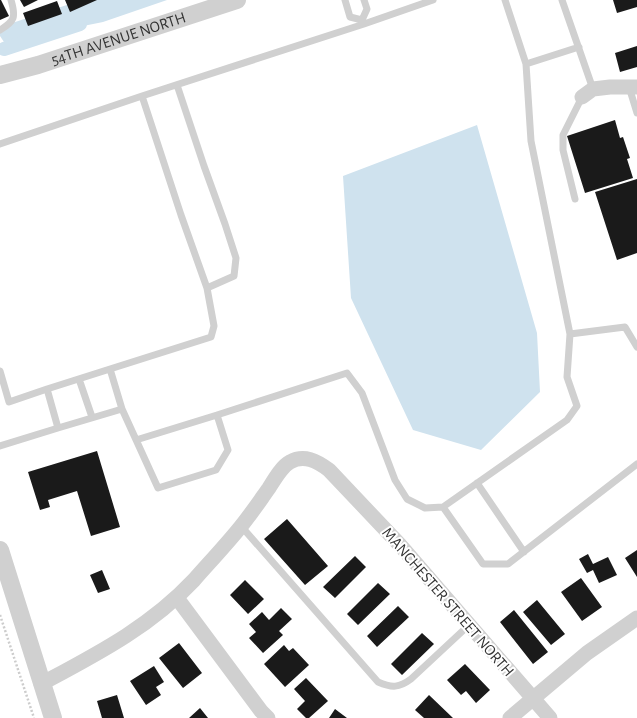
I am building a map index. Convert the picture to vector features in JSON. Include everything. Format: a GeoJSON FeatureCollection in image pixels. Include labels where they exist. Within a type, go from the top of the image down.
{"type":"FeatureCollection","features":[{"type":"Feature","properties":{"kind":"street","name":"54TH AVENUE NORTH"},"geometry":{"type":"LineString","coordinates":[[0,75],[38,65],[237,0]]}},
{"type":"Feature","properties":{"kind":"street"},"geometry":{"type":"LineString","coordinates":[[588,93],[610,87],[633,87]]}},
{"type":"Feature","properties":{"kind":"street","name":"MANCHESTER STREET NORTH"},"geometry":{"type":"LineString","coordinates":[[241,526],[288,463],[297,459],[308,459],[320,463],[329,470],[400,545],[550,718]]}},
{"type":"Feature","properties":{"kind":"street"},"geometry":{"type":"LineString","coordinates":[[41,684],[101,652],[132,633],[177,598],[241,526]]}},
{"type":"Feature","properties":{"kind":"street"},"geometry":{"type":"LineString","coordinates":[[0,550],[41,684],[53,718]]}},
{"type":"Feature","properties":{"kind":"street"},"geometry":{"type":"LineString","coordinates":[[177,598],[261,716]]}},
{"type":"Feature","properties":{"kind":"street"},"geometry":{"type":"LineString","coordinates":[[510,718],[586,653],[637,618]]}},
{"type":"Feature","properties":{"kind":"lane"},"geometry":{"type":"LineString","coordinates":[[0,30],[11,23],[14,15],[11,0]]}},
{"type":"Feature","properties":{"kind":"lane"},"geometry":{"type":"LineString","coordinates":[[344,0],[350,17],[363,22]]}},
{"type":"Feature","properties":{"kind":"lane"},"geometry":{"type":"LineString","coordinates":[[363,22],[367,9],[364,0]]}},
{"type":"Feature","properties":{"kind":"lane"},"geometry":{"type":"LineString","coordinates":[[0,144],[363,22],[433,0]]}},
{"type":"Feature","properties":{"kind":"lane"},"geometry":{"type":"LineString","coordinates":[[136,440],[347,373],[362,393],[395,480],[407,499],[425,508],[443,506],[567,420],[576,406],[567,377],[570,334],[531,141],[526,64],[504,0]]}},
{"type":"Feature","properties":{"kind":"lane"},"geometry":{"type":"LineString","coordinates":[[562,0],[579,47],[588,93],[562,135],[563,150],[575,199]]}},
{"type":"Feature","properties":{"kind":"lane"},"geometry":{"type":"LineString","coordinates":[[526,64],[579,47]]}},
{"type":"Feature","properties":{"kind":"lane"},"geometry":{"type":"LineString","coordinates":[[177,84],[236,258],[234,276],[207,288]]}},
{"type":"Feature","properties":{"kind":"lane"},"geometry":{"type":"LineString","coordinates":[[633,87],[637,113]]}},
{"type":"Feature","properties":{"kind":"lane"},"geometry":{"type":"LineString","coordinates":[[0,371],[9,402],[211,337],[214,326],[207,288],[181,216],[142,96]]}},
{"type":"Feature","properties":{"kind":"lane"},"geometry":{"type":"LineString","coordinates":[[570,334],[625,327],[637,347]]}},
{"type":"Feature","properties":{"kind":"lane"},"geometry":{"type":"LineString","coordinates":[[110,369],[122,409],[158,488],[216,470],[228,450],[217,415]]}},
{"type":"Feature","properties":{"kind":"lane"},"geometry":{"type":"LineString","coordinates":[[79,379],[92,417]]}},
{"type":"Feature","properties":{"kind":"lane"},"geometry":{"type":"LineString","coordinates":[[47,389],[58,428]]}},
{"type":"Feature","properties":{"kind":"lane"},"geometry":{"type":"LineString","coordinates":[[0,446],[122,409]]}},
{"type":"Feature","properties":{"kind":"lane"},"geometry":{"type":"LineString","coordinates":[[443,506],[483,564],[508,564],[637,464]]}},
{"type":"Feature","properties":{"kind":"lane"},"geometry":{"type":"LineString","coordinates":[[477,483],[524,552]]}},
{"type":"Feature","properties":{"kind":"lane"},"geometry":{"type":"LineString","coordinates":[[241,526],[378,682],[387,686],[404,684],[411,679],[469,625]]}},
{"type":"Feature","properties":{"kind":"path"},"geometry":{"type":"LineString","coordinates":[[0,615],[34,718]]}},
{"type":"Feature","properties":{"kind":"water"},"geometry":{"type":"Polygon","coordinates":[[[82,0],[167,0],[103,22],[4,42],[0,36],[0,27],[82,0]]]}},
{"type":"Feature","properties":{"kind":"water"},"geometry":{"type":"Polygon","coordinates":[[[477,125],[537,333],[540,392],[481,450],[413,430],[351,298],[343,176],[477,125]]]}},
{"type":"Feature","properties":{"kind":"building"},"geometry":{"type":"Polygon","coordinates":[[[0,0],[9,16],[0,20],[0,0]]]}},
{"type":"Feature","properties":{"kind":"building"},"geometry":{"type":"Polygon","coordinates":[[[20,0],[38,0],[24,7],[20,0]]]}},
{"type":"Feature","properties":{"kind":"building"},"geometry":{"type":"Polygon","coordinates":[[[65,0],[97,0],[70,12],[65,0]]]}},
{"type":"Feature","properties":{"kind":"building"},"geometry":{"type":"Polygon","coordinates":[[[613,0],[637,0],[637,7],[617,13],[613,0]]]}},
{"type":"Feature","properties":{"kind":"building"},"geometry":{"type":"Polygon","coordinates":[[[57,1],[62,14],[28,26],[23,13],[57,1]]]}},
{"type":"Feature","properties":{"kind":"building"},"geometry":{"type":"Polygon","coordinates":[[[637,46],[637,67],[620,72],[615,53],[637,46]]]}},
{"type":"Feature","properties":{"kind":"building"},"geometry":{"type":"Polygon","coordinates":[[[615,120],[620,138],[623,137],[630,158],[627,159],[633,178],[585,193],[567,136],[615,120]]]}},
{"type":"Feature","properties":{"kind":"building"},"geometry":{"type":"Polygon","coordinates":[[[637,179],[637,253],[617,260],[595,192],[637,179]]]}},
{"type":"Feature","properties":{"kind":"building"},"geometry":{"type":"Polygon","coordinates":[[[97,451],[120,527],[91,536],[77,491],[48,500],[50,507],[40,510],[28,472],[97,451]]]}},
{"type":"Feature","properties":{"kind":"building"},"geometry":{"type":"Polygon","coordinates":[[[287,519],[328,566],[305,585],[264,539],[287,519]]]}},
{"type":"Feature","properties":{"kind":"building"},"geometry":{"type":"Polygon","coordinates":[[[637,550],[637,577],[625,558],[637,550]]]}},
{"type":"Feature","properties":{"kind":"building"},"geometry":{"type":"Polygon","coordinates":[[[588,554],[593,564],[608,557],[617,575],[599,583],[593,570],[587,573],[579,559],[588,554]]]}},
{"type":"Feature","properties":{"kind":"building"},"geometry":{"type":"Polygon","coordinates":[[[355,556],[366,567],[335,598],[323,587],[355,556]]]}},
{"type":"Feature","properties":{"kind":"building"},"geometry":{"type":"Polygon","coordinates":[[[102,570],[110,589],[98,593],[90,575],[102,570]]]}},
{"type":"Feature","properties":{"kind":"building"},"geometry":{"type":"Polygon","coordinates":[[[581,578],[602,607],[582,621],[561,592],[581,578]]]}},
{"type":"Feature","properties":{"kind":"building"},"geometry":{"type":"Polygon","coordinates":[[[245,580],[264,599],[248,614],[230,595],[245,580]]]}},
{"type":"Feature","properties":{"kind":"building"},"geometry":{"type":"Polygon","coordinates":[[[378,583],[390,594],[358,625],[347,614],[378,583]]]}},
{"type":"Feature","properties":{"kind":"building"},"geometry":{"type":"Polygon","coordinates":[[[537,600],[565,634],[551,645],[523,612],[537,600]]]}},
{"type":"Feature","properties":{"kind":"building"},"geometry":{"type":"Polygon","coordinates":[[[398,606],[409,617],[377,647],[367,636],[398,606]]]}},
{"type":"Feature","properties":{"kind":"building"},"geometry":{"type":"Polygon","coordinates":[[[281,608],[292,619],[279,631],[283,635],[263,653],[249,638],[256,632],[249,624],[262,612],[269,620],[281,608]]]}},
{"type":"Feature","properties":{"kind":"building"},"geometry":{"type":"Polygon","coordinates":[[[514,610],[548,652],[533,664],[500,622],[514,610]]]}},
{"type":"Feature","properties":{"kind":"building"},"geometry":{"type":"Polygon","coordinates":[[[422,633],[434,644],[402,675],[391,664],[422,633]]]}},
{"type":"Feature","properties":{"kind":"building"},"geometry":{"type":"Polygon","coordinates":[[[179,643],[202,673],[183,688],[159,658],[179,643]]]}},
{"type":"Feature","properties":{"kind":"building"},"geometry":{"type":"Polygon","coordinates":[[[284,645],[289,651],[293,648],[309,665],[285,687],[264,664],[284,645]]]}},
{"type":"Feature","properties":{"kind":"building"},"geometry":{"type":"Polygon","coordinates":[[[465,664],[490,690],[476,703],[466,691],[461,695],[447,680],[465,664]]]}},
{"type":"Feature","properties":{"kind":"building"},"geometry":{"type":"Polygon","coordinates":[[[154,666],[164,682],[156,687],[161,695],[146,705],[130,681],[154,666]]]}},
{"type":"Feature","properties":{"kind":"building"},"geometry":{"type":"Polygon","coordinates":[[[306,678],[328,701],[309,718],[306,718],[297,709],[305,701],[294,689],[306,678]]]}},
{"type":"Feature","properties":{"kind":"building"},"geometry":{"type":"Polygon","coordinates":[[[117,695],[124,718],[102,718],[97,701],[117,695]]]}},
{"type":"Feature","properties":{"kind":"building"},"geometry":{"type":"Polygon","coordinates":[[[429,695],[453,718],[424,718],[415,710],[429,695]]]}},
{"type":"Feature","properties":{"kind":"building"},"geometry":{"type":"Polygon","coordinates":[[[200,708],[208,718],[189,718],[200,708]]]}},
{"type":"Feature","properties":{"kind":"building"},"geometry":{"type":"Polygon","coordinates":[[[335,709],[347,718],[329,718],[335,709]]]}},
{"type":"Feature","properties":{"kind":"waterway"},"geometry":{"type":"LineString","coordinates":[[4,49],[80,24]]}}]}
